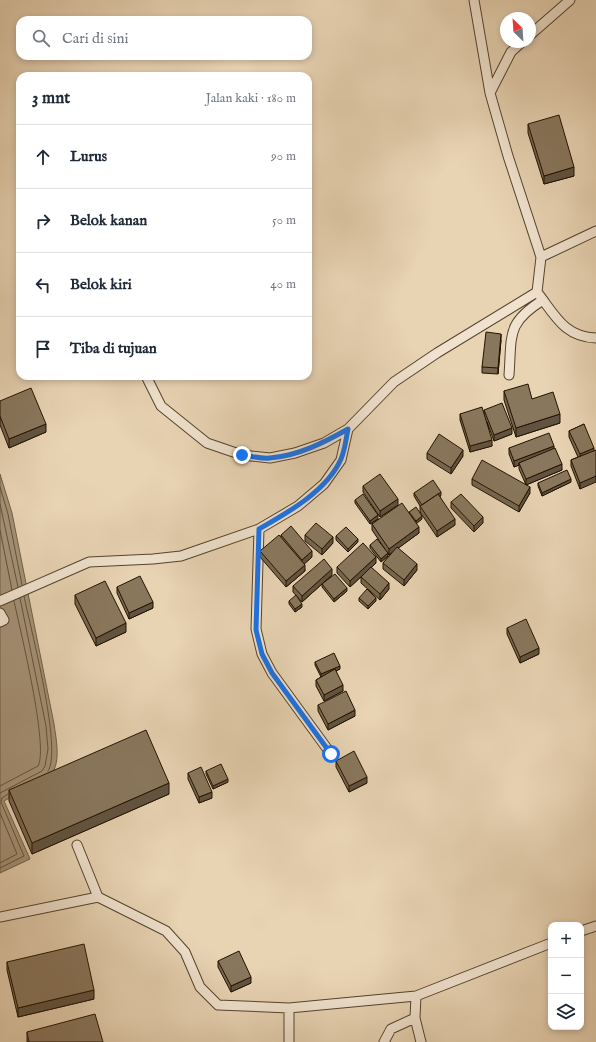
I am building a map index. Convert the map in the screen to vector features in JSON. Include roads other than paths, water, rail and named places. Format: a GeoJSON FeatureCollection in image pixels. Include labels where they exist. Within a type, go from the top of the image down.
{"type":"FeatureCollection","features":[{"type":"Feature","properties":{"kind":"lane"},"geometry":{"type":"LineString","coordinates":[[474,0],[490,93],[508,156],[541,257],[537,292],[565,328],[586,338],[596,338]]}},
{"type":"Feature","properties":{"kind":"lane"},"geometry":{"type":"LineString","coordinates":[[536,30],[570,0]]}},
{"type":"Feature","properties":{"kind":"lane"},"geometry":{"type":"LineString","coordinates":[[490,93],[511,52],[515,48]]}},
{"type":"Feature","properties":{"kind":"lane"},"geometry":{"type":"LineString","coordinates":[[541,257],[596,231]]}},
{"type":"Feature","properties":{"kind":"lane"},"geometry":{"type":"LineString","coordinates":[[148,380],[161,406],[207,443],[242,455],[270,458],[294,453],[324,443],[348,429],[394,382],[437,353],[537,292]]}},
{"type":"Feature","properties":{"kind":"lane"},"geometry":{"type":"LineString","coordinates":[[510,375],[512,332],[518,321],[527,310],[543,300]]}},
{"type":"Feature","properties":{"kind":"lane"},"geometry":{"type":"LineString","coordinates":[[0,601],[89,562],[181,556],[259,529],[298,506],[324,484],[341,460],[348,429]]}},
{"type":"Feature","properties":{"kind":"lane"},"geometry":{"type":"LineString","coordinates":[[259,529],[256,630],[262,654],[272,673],[331,754]]}},
{"type":"Feature","properties":{"kind":"lane"},"geometry":{"type":"LineString","coordinates":[[0,613],[4,620],[0,622]]}},
{"type":"Feature","properties":{"kind":"lane"},"geometry":{"type":"LineString","coordinates":[[77,845],[98,897]]}},
{"type":"Feature","properties":{"kind":"lane"},"geometry":{"type":"LineString","coordinates":[[0,917],[98,897],[166,931],[185,952],[200,987],[218,1005],[289,1008],[416,996],[548,944]]}},
{"type":"Feature","properties":{"kind":"lane"},"geometry":{"type":"LineString","coordinates":[[584,930],[596,926]]}},
{"type":"Feature","properties":{"kind":"lane"},"geometry":{"type":"LineString","coordinates":[[416,996],[415,1018],[421,1042]]}},
{"type":"Feature","properties":{"kind":"lane"},"geometry":{"type":"LineString","coordinates":[[289,1008],[289,1042]]}},
{"type":"Feature","properties":{"kind":"lane"},"geometry":{"type":"LineString","coordinates":[[384,1042],[391,1029],[415,1018]]}},
{"type":"Feature","properties":{"kind":"water"},"geometry":{"type":"Polygon","coordinates":[[[0,474],[12,513],[54,724],[57,759],[54,770],[45,779],[4,801],[30,859],[0,873],[0,474]]]}}]}
